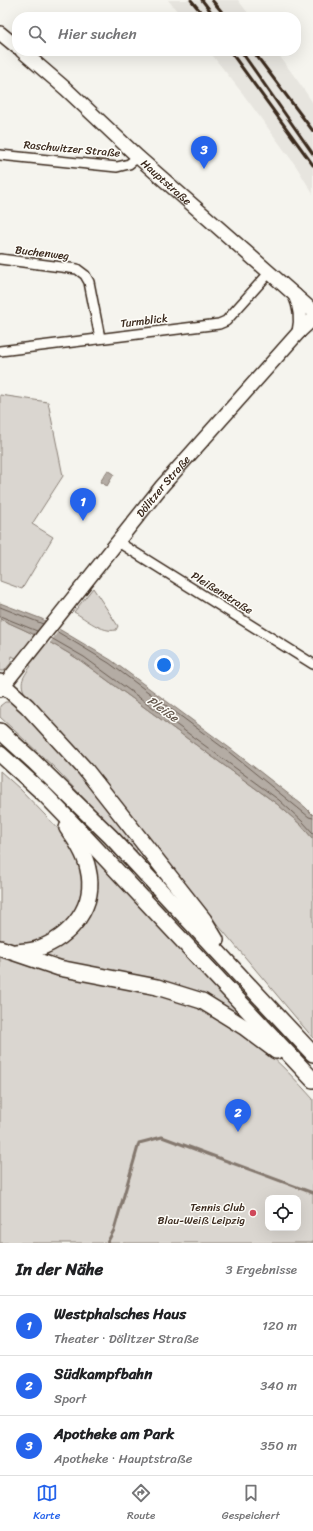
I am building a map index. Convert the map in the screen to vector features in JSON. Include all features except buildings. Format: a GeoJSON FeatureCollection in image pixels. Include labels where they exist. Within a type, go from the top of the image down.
{"type":"FeatureCollection","features":[{"type":"Feature","properties":{"kind":"highway"},"geometry":{"type":"LineString","coordinates":[[1,686],[27,706],[85,769],[204,920],[232,967]]}},
{"type":"Feature","properties":{"kind":"highway"},"geometry":{"type":"LineString","coordinates":[[0,731],[91,817],[313,1054]]}},
{"type":"Feature","properties":{"kind":"highway"},"geometry":{"type":"LineString","coordinates":[[0,754],[44,794],[311,1078]]}},
{"type":"Feature","properties":{"kind":"highway"},"geometry":{"type":"LineString","coordinates":[[6,950],[36,949],[61,936],[71,929],[87,903],[90,885],[88,869],[84,857],[78,844],[44,794]]}},
{"type":"Feature","properties":{"kind":"highway"},"geometry":{"type":"LineString","coordinates":[[6,950],[59,968],[157,987],[202,1001],[244,1027],[311,1078]]}},
{"type":"Feature","properties":{"kind":"main road"},"geometry":{"type":"LineString","coordinates":[[0,32],[12,43]]}},
{"type":"Feature","properties":{"kind":"main road","name":"Hauptstraße"},"geometry":{"type":"LineString","coordinates":[[28,56],[138,157],[313,311]]}},
{"type":"Feature","properties":{"kind":"main road"},"geometry":{"type":"LineString","coordinates":[[293,292],[299,310],[299,332]]}},
{"type":"Feature","properties":{"kind":"main road","name":"Dölitzer Straße"},"geometry":{"type":"LineString","coordinates":[[1,686],[23,662],[167,481],[299,332],[313,319]]}},
{"type":"Feature","properties":{"kind":"street","name":"Raschwitzer Straße"},"geometry":{"type":"LineString","coordinates":[[0,155],[117,167],[129,164],[138,157]]}},
{"type":"Feature","properties":{"kind":"street","name":"Buchenweg"},"geometry":{"type":"LineString","coordinates":[[0,259],[77,269],[85,274],[89,282],[100,338]]}},
{"type":"Feature","properties":{"kind":"street","name":"Turmblick"},"geometry":{"type":"LineString","coordinates":[[0,351],[219,324],[226,321],[270,272]]}},
{"type":"Feature","properties":{"kind":"street","name":"Pleißenstraße"},"geometry":{"type":"LineString","coordinates":[[118,542],[313,664]]}},
{"type":"Feature","properties":{"kind":"shaded area"},"geometry":{"type":"Polygon","coordinates":[[[168,0],[238,0],[247,12],[178,12],[168,0]]]}},
{"type":"Feature","properties":{"kind":"shaded area"},"geometry":{"type":"Polygon","coordinates":[[[213,56],[280,56],[313,103],[313,194],[296,166],[213,56]]]}},
{"type":"Feature","properties":{"kind":"shaded area"},"geometry":{"type":"Polygon","coordinates":[[[0,395],[48,402],[63,476],[32,524],[53,537],[22,589],[0,581],[0,395]]]}},
{"type":"Feature","properties":{"kind":"shaded area"},"geometry":{"type":"Polygon","coordinates":[[[93,588],[118,626],[116,630],[100,627],[74,612],[93,588]]]}},
{"type":"Feature","properties":{"kind":"shaded area"},"geometry":{"type":"Polygon","coordinates":[[[0,619],[41,638],[81,661],[277,804],[301,825],[313,839],[313,1038],[28,699],[23,689],[22,681],[31,666],[12,656],[11,663],[4,671],[0,671],[0,619]]]}},
{"type":"Feature","properties":{"kind":"shaded area"},"geometry":{"type":"Polygon","coordinates":[[[5,702],[11,702],[17,705],[57,749],[139,847],[135,852],[56,769],[0,717],[0,706],[5,702]]]}},
{"type":"Feature","properties":{"kind":"shaded area"},"geometry":{"type":"Polygon","coordinates":[[[0,771],[20,789],[69,840],[84,874],[81,901],[73,914],[62,926],[49,936],[17,948],[0,942],[0,771]]]}},
{"type":"Feature","properties":{"kind":"shaded area"},"geometry":{"type":"Polygon","coordinates":[[[93,855],[228,1001],[245,1017],[242,1020],[91,968],[40,955],[71,936],[91,856],[93,855]]]}},
{"type":"Feature","properties":{"kind":"shaded area"},"geometry":{"type":"Polygon","coordinates":[[[0,957],[46,970],[164,996],[203,1009],[235,1027],[276,1060],[313,1099],[313,1243],[0,1243],[0,957]]]}},
{"type":"Feature","properties":{"kind":"water"},"geometry":{"type":"Polygon","coordinates":[[[108,470],[114,474],[107,486],[100,482],[108,470]]]}},
{"type":"Feature","properties":{"kind":"water","name":"Pleiße"},"geometry":{"type":"Polygon","coordinates":[[[0,603],[42,619],[111,660],[231,749],[305,807],[313,815],[313,839],[301,825],[277,804],[81,661],[41,638],[0,619],[0,603]]]}},
{"type":"Feature","properties":{"kind":"pier"},"geometry":{"type":"Polygon","coordinates":[[[47,619],[61,627],[49,644],[34,636],[47,619]]]}},
{"type":"Feature","properties":{"kind":"waterway"},"geometry":{"type":"LineString","coordinates":[[107,1243],[114,1230],[139,1143],[162,1137],[313,1193]]}},
{"type":"Feature","properties":{"kind":"railway"},"geometry":{"type":"LineString","coordinates":[[191,0],[201,12]]}},
{"type":"Feature","properties":{"kind":"railway"},"geometry":{"type":"LineString","coordinates":[[202,0],[211,12]]}},
{"type":"Feature","properties":{"kind":"railway"},"geometry":{"type":"LineString","coordinates":[[212,0],[222,12]]}},
{"type":"Feature","properties":{"kind":"railway"},"geometry":{"type":"LineString","coordinates":[[234,56],[313,165]]}},
{"type":"Feature","properties":{"kind":"railway"},"geometry":{"type":"LineString","coordinates":[[244,56],[313,154]]}},
{"type":"Feature","properties":{"kind":"railway"},"geometry":{"type":"LineString","coordinates":[[257,56],[313,131]]}},
{"type":"Feature","properties":{"kind":"place","name":"Apotheke am Park"},"geometry":{"type":"Point","coordinates":[204,169]}},
{"type":"Feature","properties":{"kind":"place","name":"Westphalsches Haus"},"geometry":{"type":"Point","coordinates":[83,521]}},
{"type":"Feature","properties":{"kind":"place","name":"Südkampfbahn"},"geometry":{"type":"Point","coordinates":[238,1132]}},
{"type":"Feature","properties":{"kind":"place","name":"Tennis Club Blau-Weiß Leipzig"},"geometry":{"type":"Point","coordinates":[253,1213]}}]}
